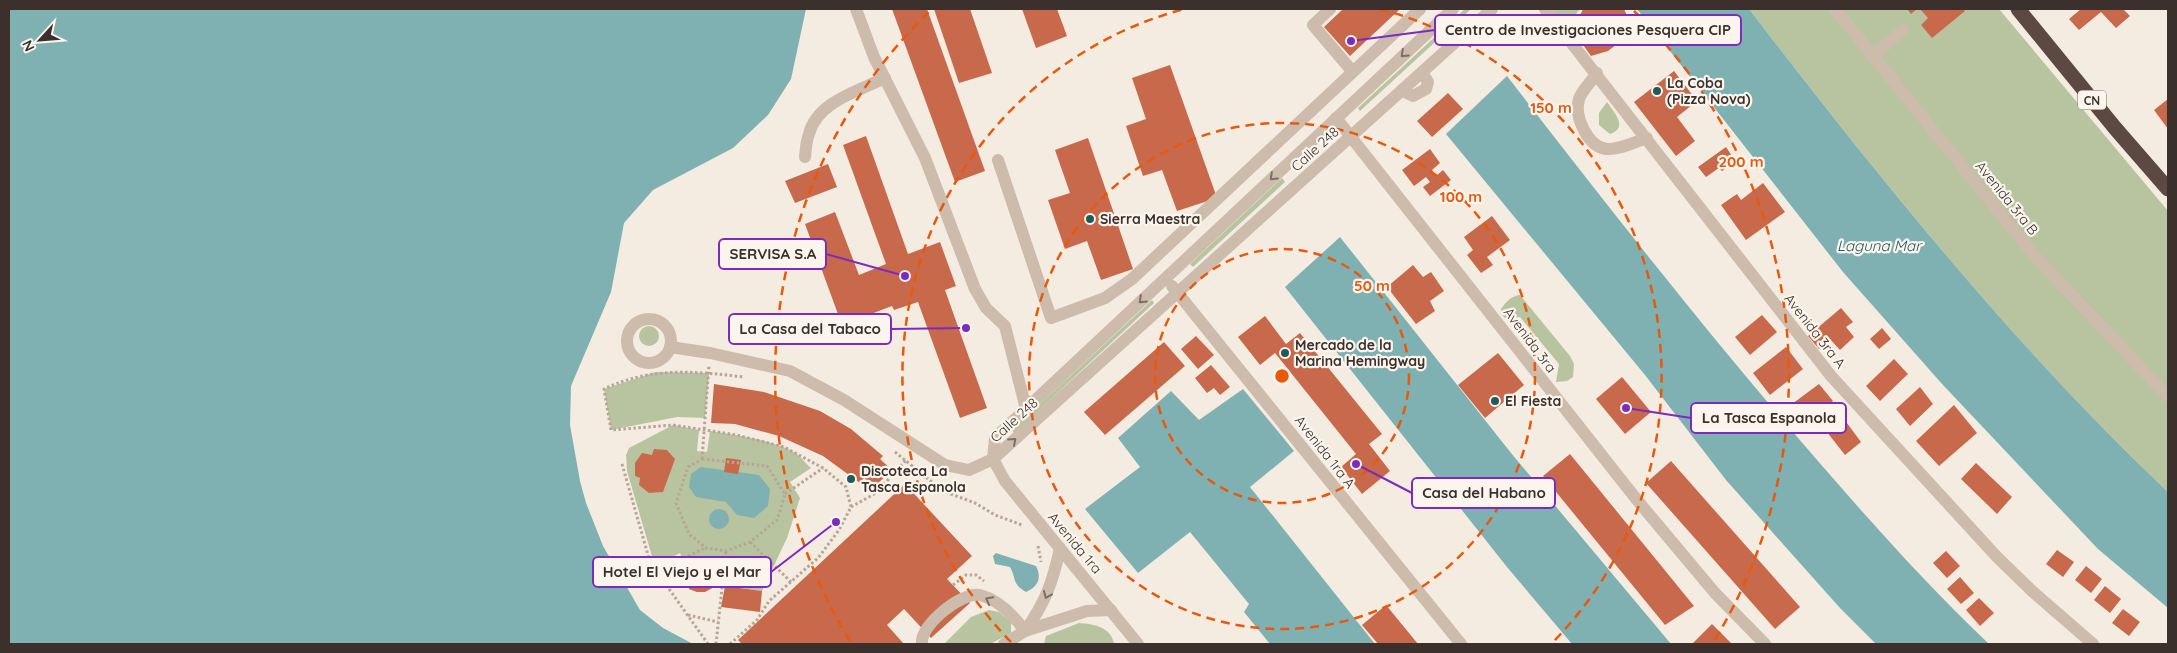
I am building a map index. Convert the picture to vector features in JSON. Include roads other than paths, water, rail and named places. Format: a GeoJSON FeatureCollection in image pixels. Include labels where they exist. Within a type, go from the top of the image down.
{"type":"FeatureCollection","features":[{"type":"Feature","properties":{"kind":"highway","name":"CN"},"geometry":{"type":"LineString","coordinates":[[2018,9],[2115,128],[2168,189]]}},
{"type":"Feature","properties":{"kind":"street"},"geometry":{"type":"LineString","coordinates":[[856,9],[874,57],[925,158],[975,289],[986,308],[1005,326],[1026,409]]}},
{"type":"Feature","properties":{"kind":"street"},"geometry":{"type":"LineString","coordinates":[[1330,9],[1313,25],[1352,71]]}},
{"type":"Feature","properties":{"kind":"street"},"geometry":{"type":"LineString","coordinates":[[998,160],[1051,318],[1105,298],[1132,278],[1420,9]]}},
{"type":"Feature","properties":{"kind":"street","name":"Calle 248"},"geometry":{"type":"LineString","coordinates":[[993,459],[995,438],[1453,9]]}},
{"type":"Feature","properties":{"kind":"street","name":"Calle 248"},"geometry":{"type":"LineString","coordinates":[[993,459],[1492,9]]}},
{"type":"Feature","properties":{"kind":"street","name":"Avenida 3ra A"},"geometry":{"type":"LineString","coordinates":[[1545,9],[1597,73],[1831,376],[1997,557],[2032,591],[2093,644]]}},
{"type":"Feature","properties":{"kind":"street","name":"Avenida 3ra B"},"geometry":{"type":"LineString","coordinates":[[1835,9],[2034,255],[2168,397]]}},
{"type":"Feature","properties":{"kind":"street"},"geometry":{"type":"LineString","coordinates":[[1873,56],[1903,30]]}},
{"type":"Feature","properties":{"kind":"street"},"geometry":{"type":"LineString","coordinates":[[1597,73],[1579,98],[1579,112],[1584,131],[1595,145],[1605,149],[1616,149],[1647,138]]}},
{"type":"Feature","properties":{"kind":"street"},"geometry":{"type":"LineString","coordinates":[[805,157],[809,133],[816,119],[828,106],[885,78]]}},
{"type":"Feature","properties":{"kind":"street","name":"Avenida 3ra"},"geometry":{"type":"LineString","coordinates":[[1336,118],[1637,500],[1715,593],[1765,644]]}},
{"type":"Feature","properties":{"kind":"street","name":"Avenida 1ra A"},"geometry":{"type":"LineString","coordinates":[[1166,278],[1461,644]]}},
{"type":"Feature","properties":{"kind":"street"},"geometry":{"type":"LineString","coordinates":[[670,348],[710,352],[790,371],[844,400],[945,465],[969,470],[993,459]]}},
{"type":"Feature","properties":{"kind":"street","name":"Avenida 1ra"},"geometry":{"type":"LineString","coordinates":[[993,459],[1005,482],[1138,644]]}},
{"type":"Feature","properties":{"kind":"street"},"geometry":{"type":"LineString","coordinates":[[1025,632],[1042,607],[1053,582],[1060,548]]}},
{"type":"Feature","properties":{"kind":"street"},"geometry":{"type":"LineString","coordinates":[[922,644],[921,638],[927,626],[958,600],[969,595],[980,595],[1001,606],[1014,617],[1025,632]]}},
{"type":"Feature","properties":{"kind":"street"},"geometry":{"type":"LineString","coordinates":[[1004,644],[1025,632],[1057,619],[1087,611],[1111,610]]}},
{"type":"Feature","properties":{"kind":"water"},"geometry":{"type":"Polygon","coordinates":[[[9,9],[806,9],[791,79],[768,115],[733,148],[653,190],[624,223],[611,292],[571,386],[570,425],[580,481],[586,503],[603,546],[640,610],[663,628],[693,644],[9,644],[9,9]]]}},
{"type":"Feature","properties":{"kind":"water","name":"Laguna Mar"},"geometry":{"type":"Polygon","coordinates":[[[1637,9],[1749,9],[1949,259],[2055,378],[2168,492],[2168,608],[2098,549],[1943,385],[1843,272],[1637,9]]]}},
{"type":"Feature","properties":{"kind":"water"},"geometry":{"type":"Polygon","coordinates":[[[1507,76],[1584,176],[1742,372],[1844,491],[1946,602],[1989,644],[1876,644],[1840,608],[1726,480],[1645,375],[1446,134],[1507,76]]]}},
{"type":"Feature","properties":{"kind":"water"},"geometry":{"type":"Polygon","coordinates":[[[1340,237],[1511,453],[1671,644],[1572,644],[1507,567],[1285,287],[1340,237]]]}},
{"type":"Feature","properties":{"kind":"water"},"geometry":{"type":"Polygon","coordinates":[[[1243,389],[1294,451],[1250,487],[1375,644],[1270,644],[1244,612],[1249,604],[1190,532],[1138,573],[1085,509],[1140,467],[1118,438],[1171,391],[1199,420],[1243,389]]]}},
{"type":"Feature","properties":{"kind":"water"},"geometry":{"type":"Polygon","coordinates":[[[701,467],[759,475],[770,489],[768,506],[754,518],[737,515],[726,502],[696,497],[689,487],[691,474],[701,467]]]}},
{"type":"Feature","properties":{"kind":"water"},"geometry":{"type":"Polygon","coordinates":[[[715,509],[723,509],[729,515],[729,523],[723,529],[715,529],[709,523],[709,515],[715,509]]]}},
{"type":"Feature","properties":{"kind":"water"},"geometry":{"type":"Polygon","coordinates":[[[996,553],[1036,566],[1039,578],[1036,585],[1026,592],[1021,589],[1016,583],[1010,567],[995,564],[993,556],[996,553]]]}},
{"type":"Feature","properties":{"kind":"place","name":"Centro de Investigaciones Pesquera CIP"},"geometry":{"type":"Point","coordinates":[1351,41]}},
{"type":"Feature","properties":{"kind":"place","name":"La Coba (Pizza Nova)"},"geometry":{"type":"Point","coordinates":[1657,91]}},
{"type":"Feature","properties":{"kind":"place","name":"Sierra Maestra"},"geometry":{"type":"Point","coordinates":[1090,219]}},
{"type":"Feature","properties":{"kind":"place","name":"SERVISA S.A"},"geometry":{"type":"Point","coordinates":[905,276]}},
{"type":"Feature","properties":{"kind":"place","name":"La Casa del Tabaco"},"geometry":{"type":"Point","coordinates":[966,328]}},
{"type":"Feature","properties":{"kind":"place","name":"Mercado de la Marina Hemingway"},"geometry":{"type":"Point","coordinates":[1285,353]}},
{"type":"Feature","properties":{"kind":"place","name":"El Fiesta"},"geometry":{"type":"Point","coordinates":[1495,401]}},
{"type":"Feature","properties":{"kind":"place","name":"La Tasca Espanola"},"geometry":{"type":"Point","coordinates":[1626,408]}},
{"type":"Feature","properties":{"kind":"place","name":"Casa del Habano"},"geometry":{"type":"Point","coordinates":[1356,464]}},
{"type":"Feature","properties":{"kind":"place","name":"Discoteca La Tasca Espanola"},"geometry":{"type":"Point","coordinates":[851,479]}},
{"type":"Feature","properties":{"kind":"place","name":"Hotel El Viejo y el Mar"},"geometry":{"type":"Point","coordinates":[836,522]}}]}
